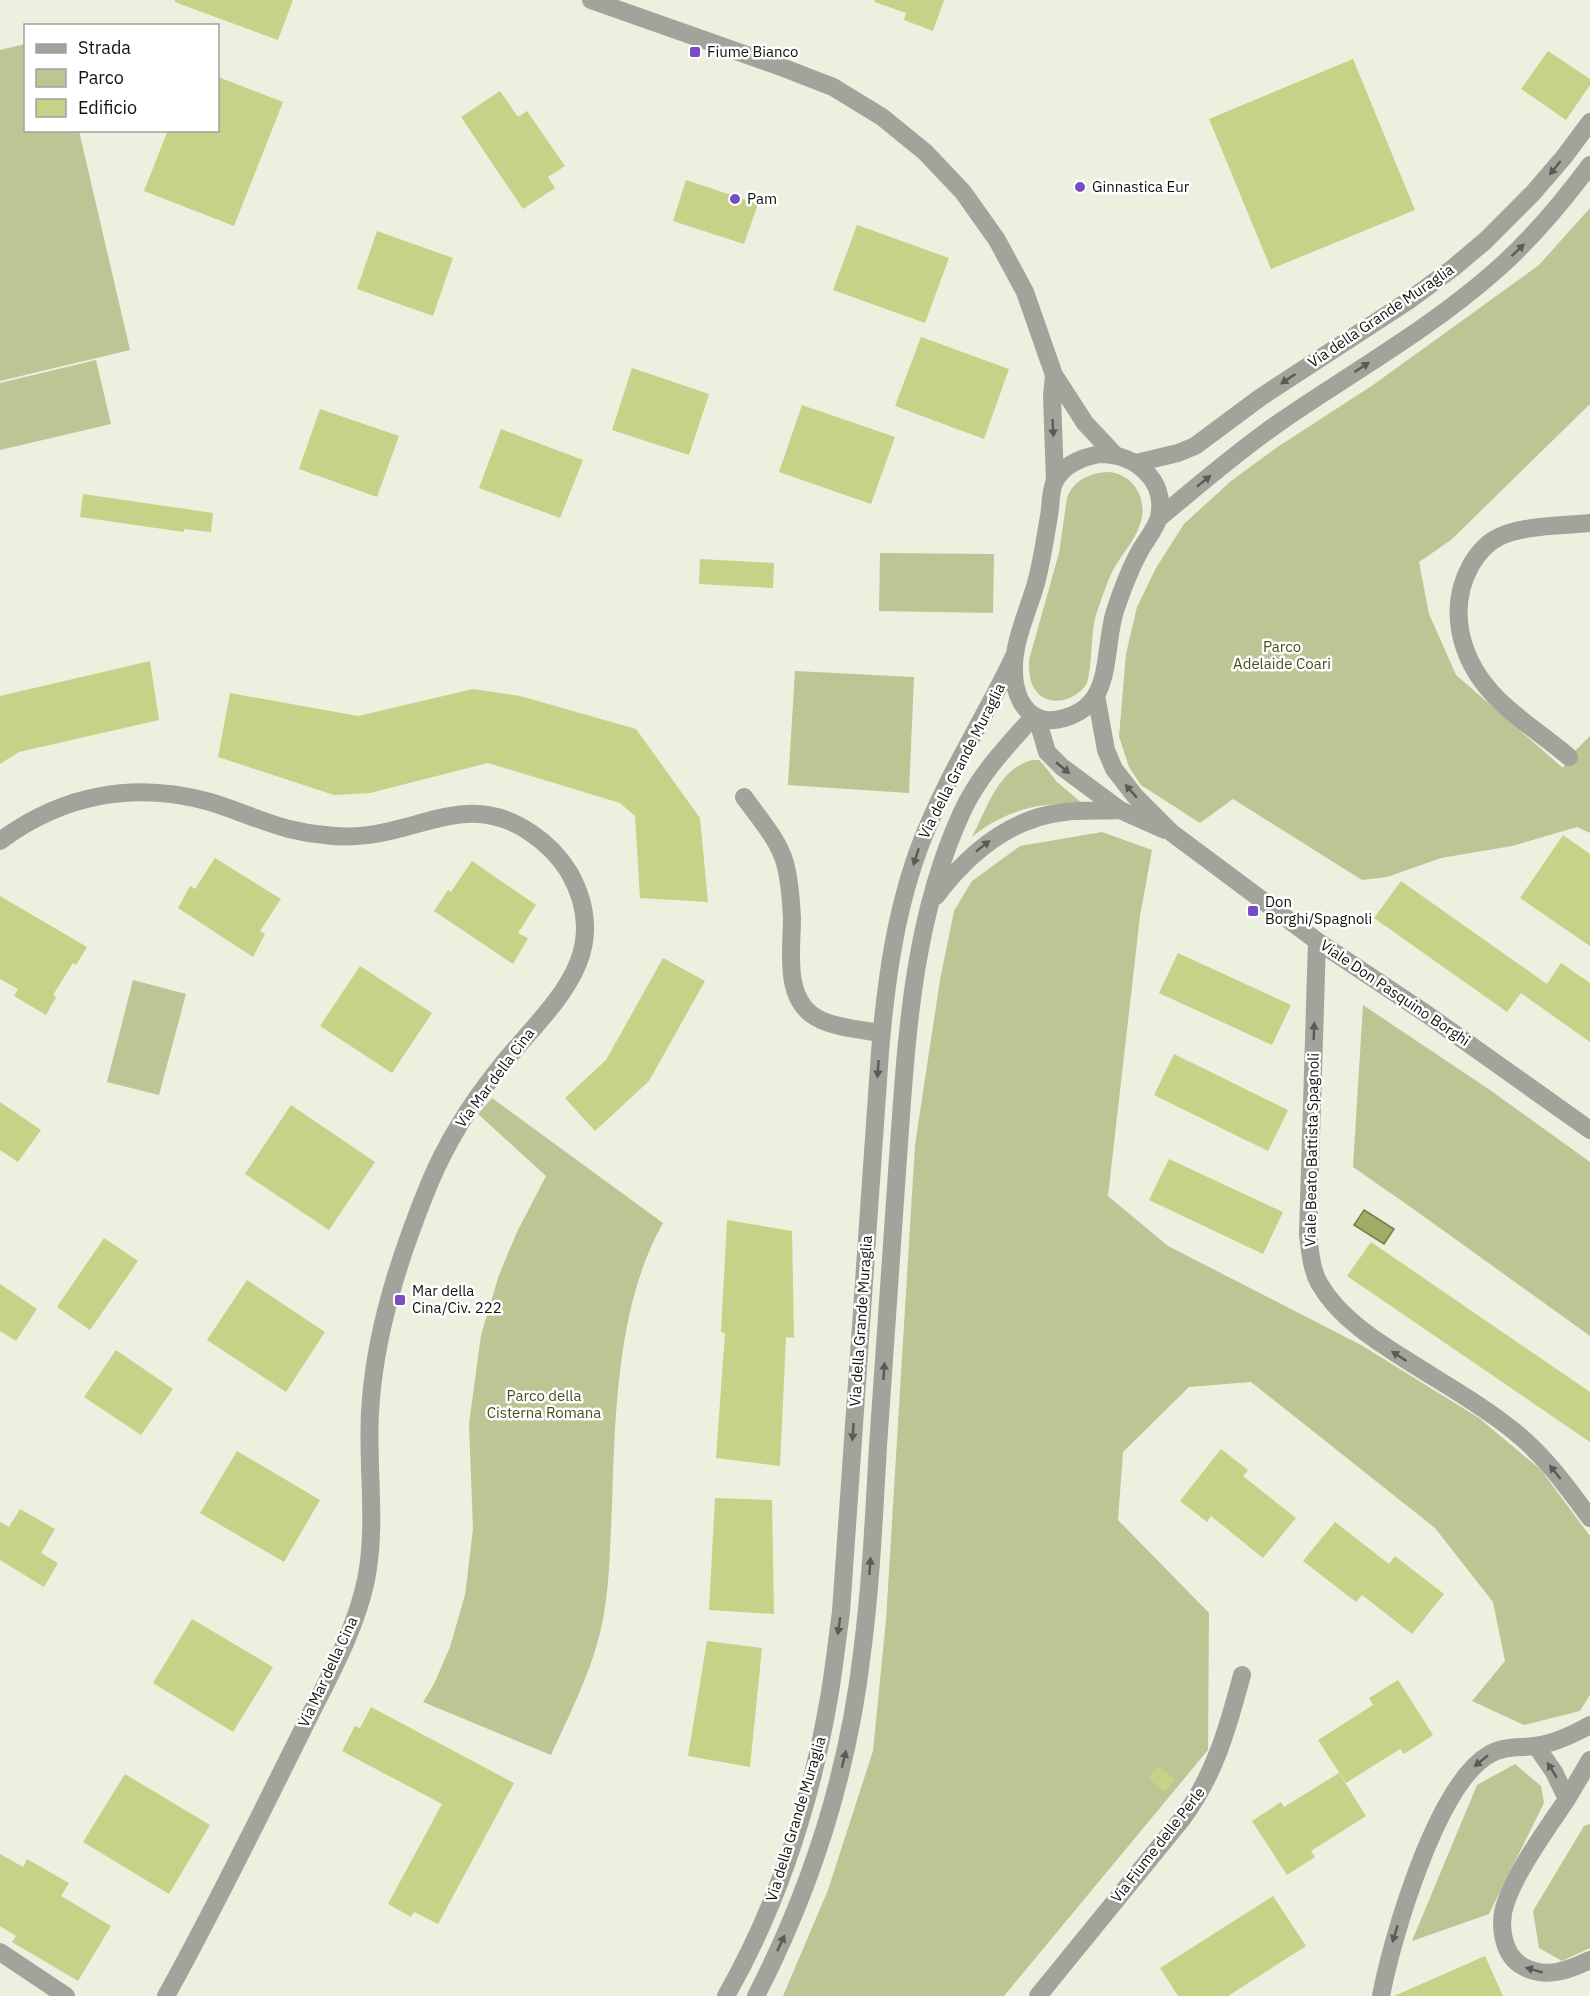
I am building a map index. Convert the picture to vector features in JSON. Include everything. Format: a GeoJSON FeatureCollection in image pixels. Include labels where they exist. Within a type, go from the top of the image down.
{"type":"FeatureCollection","features":[{"type":"Feature","properties":{"kind":"street"},"geometry":{"type":"LineString","coordinates":[[591,0],[833,87],[882,117],[913,142],[963,192],[997,240],[1025,292],[1054,375],[1085,423],[1115,454]]}},
{"type":"Feature","properties":{"kind":"street","name":"Via della Grande Muraglia"},"geometry":{"type":"LineString","coordinates":[[1136,463],[1178,453],[1195,446],[1261,398],[1445,274],[1485,241],[1517,210],[1547,178],[1590,122]]}},
{"type":"Feature","properties":{"kind":"street","name":"Via della Grande Muraglia"},"geometry":{"type":"LineString","coordinates":[[1159,518],[1271,428],[1431,321],[1478,286],[1544,224],[1590,165]]}},
{"type":"Feature","properties":{"kind":"street"},"geometry":{"type":"LineString","coordinates":[[1015,654],[1036,581],[1054,482],[1052,396],[1054,375]]}},
{"type":"Feature","properties":{"kind":"street"},"geometry":{"type":"LineString","coordinates":[[1035,717],[1049,720],[1064,718],[1082,710],[1096,695],[1118,602],[1131,568],[1159,518],[1160,500],[1151,476],[1136,463],[1115,454],[1100,453],[1081,459],[1065,469],[1054,482]]}},
{"type":"Feature","properties":{"kind":"street"},"geometry":{"type":"LineString","coordinates":[[1569,757],[1507,707],[1483,682],[1463,644],[1459,630],[1458,604],[1464,578],[1474,558],[1486,545],[1510,533],[1524,530],[1590,523]]}},
{"type":"Feature","properties":{"kind":"street","name":"Via della Grande Muraglia"},"geometry":{"type":"LineString","coordinates":[[726,1996],[762,1924],[780,1880],[816,1762],[829,1698],[841,1612],[881,1033],[891,958],[905,894],[918,853],[952,773],[1015,654]]}},
{"type":"Feature","properties":{"kind":"street","name":"Viale Don Pasquino Borghi"},"geometry":{"type":"LineString","coordinates":[[1015,654],[1014,670],[1017,690],[1023,705],[1035,717],[1044,745],[1051,757],[1069,774],[1120,810],[1172,833]]}},
{"type":"Feature","properties":{"kind":"street","name":"Viale Don Pasquino Borghi"},"geometry":{"type":"LineString","coordinates":[[1096,695],[1110,761],[1128,788],[1172,833],[1317,941],[1428,1015],[1590,1130]]}},
{"type":"Feature","properties":{"kind":"street","name":"Via della Grande Muraglia"},"geometry":{"type":"LineString","coordinates":[[756,1996],[789,1926],[819,1847],[846,1752],[860,1668],[865,1631],[904,1070],[917,958],[945,854],[972,793],[992,764],[1035,717]]}},
{"type":"Feature","properties":{"kind":"street","name":"Via Mar della Cina"},"geometry":{"type":"LineString","coordinates":[[0,841],[28,821],[55,808],[84,799],[125,793],[157,792],[188,797],[288,829],[335,836],[382,833],[455,814],[487,813],[520,825],[554,852],[562,861],[576,886],[585,920],[586,936],[571,981],[508,1057],[474,1103],[444,1152],[418,1211],[393,1286],[378,1345],[373,1377],[370,1411],[369,1550],[365,1582],[358,1608],[343,1647],[280,1775],[207,1921],[166,1996]]}},
{"type":"Feature","properties":{"kind":"street"},"geometry":{"type":"LineString","coordinates":[[744,797],[773,837],[786,865],[791,904],[792,966],[800,1000],[808,1011],[819,1019],[881,1033]]}},
{"type":"Feature","properties":{"kind":"street"},"geometry":{"type":"LineString","coordinates":[[930,905],[955,871],[999,834],[1016,825],[1032,818],[1063,812],[1120,810]]}},
{"type":"Feature","properties":{"kind":"street","name":"Viale Beato Battista Spagnoli"},"geometry":{"type":"LineString","coordinates":[[1317,941],[1308,1234],[1311,1259],[1318,1280],[1337,1306],[1363,1330],[1495,1417],[1521,1437],[1551,1466],[1590,1518]]}},
{"type":"Feature","properties":{"kind":"street","name":"Via Fiume delle Perle"},"geometry":{"type":"LineString","coordinates":[[1038,1996],[1197,1798],[1223,1745],[1242,1676]]}},
{"type":"Feature","properties":{"kind":"street"},"geometry":{"type":"LineString","coordinates":[[1381,1996],[1390,1952],[1429,1842],[1453,1797],[1472,1768],[1490,1754],[1509,1748],[1536,1746],[1590,1725]]}},
{"type":"Feature","properties":{"kind":"street"},"geometry":{"type":"LineString","coordinates":[[1536,1746],[1554,1772],[1567,1799]]}},
{"type":"Feature","properties":{"kind":"street"},"geometry":{"type":"LineString","coordinates":[[1590,1760],[1543,1835],[1509,1896],[1503,1914],[1502,1928],[1510,1954],[1519,1964],[1530,1970],[1542,1973],[1557,1972],[1590,1960]]}},
{"type":"Feature","properties":{"kind":"street"},"geometry":{"type":"LineString","coordinates":[[0,1952],[66,1996]]}},
{"type":"Feature","properties":{"kind":"green space"},"geometry":{"type":"Polygon","coordinates":[[[24,44],[24,132],[79,132],[130,350],[0,381],[0,50],[24,44]]]}},
{"type":"Feature","properties":{"kind":"green space","name":"Parco Adelaide Coari"},"geometry":{"type":"Polygon","coordinates":[[[1590,208],[1590,404],[1451,540],[1419,562],[1429,614],[1456,675],[1563,768],[1569,757],[1590,736],[1590,833],[1577,827],[1512,846],[1441,858],[1387,877],[1362,880],[1233,799],[1200,823],[1141,785],[1129,767],[1119,736],[1126,654],[1137,607],[1156,568],[1184,524],[1231,481],[1279,446],[1373,385],[1539,265],[1590,208]]]}},
{"type":"Feature","properties":{"kind":"green space"},"geometry":{"type":"Polygon","coordinates":[[[96,360],[111,424],[0,450],[0,383],[96,360]]]}},
{"type":"Feature","properties":{"kind":"green space"},"geometry":{"type":"Polygon","coordinates":[[[1107,472],[1124,477],[1137,489],[1142,505],[1140,524],[1112,572],[1096,615],[1087,683],[1083,689],[1070,698],[1048,700],[1036,691],[1032,684],[1029,660],[1059,553],[1067,498],[1073,487],[1082,479],[1107,472]]]}},
{"type":"Feature","properties":{"kind":"green space"},"geometry":{"type":"Polygon","coordinates":[[[880,553],[994,554],[993,613],[879,611],[880,553]]]}},
{"type":"Feature","properties":{"kind":"green space"},"geometry":{"type":"Polygon","coordinates":[[[795,671],[914,677],[909,793],[788,785],[795,671]]]}},
{"type":"Feature","properties":{"kind":"green space"},"geometry":{"type":"Polygon","coordinates":[[[1039,760],[1057,782],[1083,804],[1053,804],[1024,809],[997,820],[972,837],[1002,781],[1020,765],[1039,760]]]}},
{"type":"Feature","properties":{"kind":"green space"},"geometry":{"type":"Polygon","coordinates":[[[1102,832],[1152,850],[1140,916],[1108,1196],[1168,1246],[1361,1345],[1479,1418],[1541,1470],[1590,1536],[1590,1695],[1580,1711],[1524,1725],[1472,1701],[1505,1661],[1493,1602],[1435,1528],[1251,1382],[1189,1387],[1123,1452],[1118,1520],[1209,1613],[1208,1750],[1004,1996],[783,1996],[828,1890],[873,1751],[886,1620],[915,1145],[940,980],[954,911],[972,881],[1020,846],[1102,832]]]}},
{"type":"Feature","properties":{"kind":"green space"},"geometry":{"type":"Polygon","coordinates":[[[133,980],[186,994],[159,1095],[107,1082],[133,980]]]}},
{"type":"Feature","properties":{"kind":"green space"},"geometry":{"type":"Polygon","coordinates":[[[1363,1005],[1490,1090],[1590,1162],[1590,1336],[1353,1167],[1363,1005]]]}},
{"type":"Feature","properties":{"kind":"green space","name":"Parco della Cisterna Romana"},"geometry":{"type":"Polygon","coordinates":[[[492,1098],[663,1223],[636,1288],[621,1360],[617,1397],[610,1549],[603,1619],[588,1672],[551,1755],[423,1702],[434,1684],[450,1647],[465,1595],[473,1529],[469,1424],[481,1335],[499,1275],[517,1232],[546,1176],[478,1114],[492,1098]]]}},
{"type":"Feature","properties":{"kind":"green space"},"geometry":{"type":"Polygon","coordinates":[[[1515,1764],[1541,1786],[1544,1803],[1489,1914],[1412,1941],[1477,1785],[1515,1764]]]}},
{"type":"Feature","properties":{"kind":"green space"},"geometry":{"type":"Polygon","coordinates":[[[1590,1824],[1590,1948],[1562,1961],[1539,1948],[1533,1911],[1584,1826],[1590,1824]]]}},
{"type":"Feature","properties":{"kind":"shaded area"},"geometry":{"type":"Polygon","coordinates":[[[1364,1210],[1394,1229],[1384,1244],[1354,1225],[1364,1210]]]}},
{"type":"Feature","properties":{"kind":"building"},"geometry":{"type":"Polygon","coordinates":[[[175,0],[293,0],[278,40],[175,2],[175,0]]]}},
{"type":"Feature","properties":{"kind":"building"},"geometry":{"type":"Polygon","coordinates":[[[875,0],[944,0],[933,31],[904,20],[906,13],[875,2],[875,0]]]}},
{"type":"Feature","properties":{"kind":"building"},"geometry":{"type":"Polygon","coordinates":[[[1548,51],[1590,79],[1590,85],[1566,120],[1521,89],[1548,51]]]}},
{"type":"Feature","properties":{"kind":"building"},"geometry":{"type":"Polygon","coordinates":[[[1353,59],[1415,210],[1271,269],[1209,119],[1353,59]]]}},
{"type":"Feature","properties":{"kind":"building"},"geometry":{"type":"Polygon","coordinates":[[[219,77],[283,102],[234,226],[144,191],[167,132],[219,132],[219,77]]]}},
{"type":"Feature","properties":{"kind":"building"},"geometry":{"type":"Polygon","coordinates":[[[500,91],[518,117],[527,111],[565,166],[548,177],[555,188],[523,209],[461,117],[500,91]]]}},
{"type":"Feature","properties":{"kind":"building"},"geometry":{"type":"Polygon","coordinates":[[[686,180],[758,204],[744,244],[673,221],[686,180]]]}},
{"type":"Feature","properties":{"kind":"building"},"geometry":{"type":"Polygon","coordinates":[[[857,225],[949,258],[925,323],[833,290],[857,225]]]}},
{"type":"Feature","properties":{"kind":"building"},"geometry":{"type":"Polygon","coordinates":[[[377,231],[453,258],[433,316],[357,289],[377,231]]]}},
{"type":"Feature","properties":{"kind":"building"},"geometry":{"type":"Polygon","coordinates":[[[921,337],[1009,369],[984,439],[895,406],[921,337]]]}},
{"type":"Feature","properties":{"kind":"building"},"geometry":{"type":"Polygon","coordinates":[[[632,368],[709,394],[689,455],[612,430],[632,368]]]}},
{"type":"Feature","properties":{"kind":"building"},"geometry":{"type":"Polygon","coordinates":[[[802,405],[895,437],[871,504],[779,472],[802,405]]]}},
{"type":"Feature","properties":{"kind":"building"},"geometry":{"type":"Polygon","coordinates":[[[320,409],[399,436],[377,497],[299,469],[320,409]]]}},
{"type":"Feature","properties":{"kind":"building"},"geometry":{"type":"Polygon","coordinates":[[[501,429],[583,460],[560,518],[479,488],[501,429]]]}},
{"type":"Feature","properties":{"kind":"building"},"geometry":{"type":"Polygon","coordinates":[[[83,494],[213,513],[211,532],[184,529],[184,532],[80,517],[83,494]]]}},
{"type":"Feature","properties":{"kind":"building"},"geometry":{"type":"Polygon","coordinates":[[[700,559],[774,563],[773,588],[699,584],[700,559]]]}},
{"type":"Feature","properties":{"kind":"building"},"geometry":{"type":"Polygon","coordinates":[[[150,661],[159,720],[19,752],[0,764],[0,696],[150,661]]]}},
{"type":"Feature","properties":{"kind":"building"},"geometry":{"type":"Polygon","coordinates":[[[473,689],[520,696],[636,729],[700,818],[708,902],[640,898],[635,816],[620,803],[488,763],[370,793],[334,795],[218,757],[230,693],[358,716],[473,689]]]}},
{"type":"Feature","properties":{"kind":"building"},"geometry":{"type":"Polygon","coordinates":[[[1563,835],[1590,854],[1590,946],[1520,898],[1563,835]]]}},
{"type":"Feature","properties":{"kind":"building"},"geometry":{"type":"Polygon","coordinates":[[[215,858],[281,899],[260,931],[265,934],[253,957],[178,908],[190,886],[195,889],[215,858]]]}},
{"type":"Feature","properties":{"kind":"building"},"geometry":{"type":"Polygon","coordinates":[[[472,861],[536,905],[518,933],[528,938],[513,964],[434,911],[448,890],[451,892],[472,861]]]}},
{"type":"Feature","properties":{"kind":"building"},"geometry":{"type":"Polygon","coordinates":[[[1401,881],[1547,984],[1561,963],[1590,983],[1590,1042],[1521,993],[1507,1012],[1374,918],[1401,881]]]}},
{"type":"Feature","properties":{"kind":"building"},"geometry":{"type":"Polygon","coordinates":[[[0,896],[87,947],[76,965],[73,963],[53,995],[56,997],[46,1015],[14,996],[18,989],[0,979],[0,896]]]}},
{"type":"Feature","properties":{"kind":"building"},"geometry":{"type":"Polygon","coordinates":[[[1178,953],[1291,1005],[1272,1045],[1159,993],[1178,953]]]}},
{"type":"Feature","properties":{"kind":"building"},"geometry":{"type":"Polygon","coordinates":[[[663,958],[705,981],[649,1081],[595,1131],[565,1098],[606,1060],[663,958]]]}},
{"type":"Feature","properties":{"kind":"building"},"geometry":{"type":"Polygon","coordinates":[[[360,966],[432,1013],[392,1073],[320,1026],[360,966]]]}},
{"type":"Feature","properties":{"kind":"building"},"geometry":{"type":"Polygon","coordinates":[[[1174,1054],[1288,1110],[1268,1151],[1154,1095],[1174,1054]]]}},
{"type":"Feature","properties":{"kind":"building"},"geometry":{"type":"Polygon","coordinates":[[[0,1102],[41,1130],[18,1162],[0,1150],[0,1102]]]}},
{"type":"Feature","properties":{"kind":"building"},"geometry":{"type":"Polygon","coordinates":[[[291,1105],[375,1162],[329,1230],[245,1174],[291,1105]]]}},
{"type":"Feature","properties":{"kind":"building"},"geometry":{"type":"Polygon","coordinates":[[[1169,1159],[1283,1212],[1263,1254],[1149,1200],[1169,1159]]]}},
{"type":"Feature","properties":{"kind":"building"},"geometry":{"type":"Polygon","coordinates":[[[727,1220],[792,1231],[794,1338],[786,1337],[780,1466],[716,1458],[725,1333],[721,1332],[727,1220]]]}},
{"type":"Feature","properties":{"kind":"building"},"geometry":{"type":"Polygon","coordinates":[[[104,1238],[138,1261],[90,1330],[57,1307],[104,1238]]]}},
{"type":"Feature","properties":{"kind":"building"},"geometry":{"type":"Polygon","coordinates":[[[1371,1242],[1590,1392],[1590,1442],[1347,1276],[1371,1242]]]}},
{"type":"Feature","properties":{"kind":"building"},"geometry":{"type":"Polygon","coordinates":[[[247,1280],[325,1332],[286,1392],[207,1340],[247,1280]]]}},
{"type":"Feature","properties":{"kind":"building"},"geometry":{"type":"Polygon","coordinates":[[[0,1284],[37,1309],[16,1341],[0,1331],[0,1284]]]}},
{"type":"Feature","properties":{"kind":"building"},"geometry":{"type":"Polygon","coordinates":[[[116,1350],[173,1389],[141,1435],[84,1397],[116,1350]]]}},
{"type":"Feature","properties":{"kind":"building"},"geometry":{"type":"Polygon","coordinates":[[[1221,1449],[1248,1470],[1243,1476],[1296,1518],[1263,1558],[1211,1516],[1207,1522],[1180,1501],[1221,1449]]]}},
{"type":"Feature","properties":{"kind":"building"},"geometry":{"type":"Polygon","coordinates":[[[237,1451],[320,1500],[284,1562],[200,1513],[237,1451]]]}},
{"type":"Feature","properties":{"kind":"building"},"geometry":{"type":"Polygon","coordinates":[[[715,1498],[772,1500],[774,1614],[709,1610],[715,1498]]]}},
{"type":"Feature","properties":{"kind":"building"},"geometry":{"type":"Polygon","coordinates":[[[20,1509],[55,1529],[41,1553],[58,1563],[44,1587],[0,1560],[0,1522],[9,1527],[20,1509]]]}},
{"type":"Feature","properties":{"kind":"building"},"geometry":{"type":"Polygon","coordinates":[[[1335,1522],[1389,1564],[1395,1556],[1444,1594],[1412,1634],[1362,1595],[1356,1602],[1303,1561],[1335,1522]]]}},
{"type":"Feature","properties":{"kind":"building"},"geometry":{"type":"Polygon","coordinates":[[[192,1619],[273,1667],[233,1732],[153,1683],[192,1619]]]}},
{"type":"Feature","properties":{"kind":"building"},"geometry":{"type":"Polygon","coordinates":[[[707,1641],[762,1648],[750,1767],[688,1756],[707,1641]]]}},
{"type":"Feature","properties":{"kind":"building"},"geometry":{"type":"Polygon","coordinates":[[[1398,1680],[1433,1735],[1404,1754],[1400,1749],[1346,1783],[1318,1740],[1373,1705],[1369,1698],[1398,1680]]]}},
{"type":"Feature","properties":{"kind":"building"},"geometry":{"type":"Polygon","coordinates":[[[371,1707],[514,1783],[438,1924],[414,1912],[411,1917],[388,1904],[442,1804],[342,1751],[355,1726],[360,1728],[371,1707]]]}},
{"type":"Feature","properties":{"kind":"building"},"geometry":{"type":"Polygon","coordinates":[[[1158,1766],[1175,1779],[1165,1792],[1148,1778],[1158,1766]]]}},
{"type":"Feature","properties":{"kind":"building"},"geometry":{"type":"Polygon","coordinates":[[[1339,1773],[1366,1816],[1311,1851],[1315,1857],[1287,1875],[1252,1821],[1281,1802],[1284,1807],[1339,1773]]]}},
{"type":"Feature","properties":{"kind":"building"},"geometry":{"type":"Polygon","coordinates":[[[125,1774],[210,1825],[169,1894],[83,1842],[125,1774]]]}},
{"type":"Feature","properties":{"kind":"building"},"geometry":{"type":"Polygon","coordinates":[[[0,1854],[23,1867],[27,1859],[69,1883],[61,1896],[111,1926],[78,1981],[12,1942],[16,1936],[0,1926],[0,1854]]]}},
{"type":"Feature","properties":{"kind":"building"},"geometry":{"type":"Polygon","coordinates":[[[1273,1896],[1306,1946],[1228,1996],[1178,1996],[1160,1968],[1273,1896]]]}},
{"type":"Feature","properties":{"kind":"building"},"geometry":{"type":"Polygon","coordinates":[[[1485,1956],[1503,1996],[1394,1996],[1485,1956]]]}},
{"type":"Feature","properties":{"kind":"place","name":"Fiume Bianco"},"geometry":{"type":"Point","coordinates":[695,52]}},
{"type":"Feature","properties":{"kind":"place","name":"Ginnastica Eur"},"geometry":{"type":"Point","coordinates":[1080,187]}},
{"type":"Feature","properties":{"kind":"place","name":"Pam"},"geometry":{"type":"Point","coordinates":[735,199]}},
{"type":"Feature","properties":{"kind":"place","name":"Don Borghi/Spagnoli"},"geometry":{"type":"Point","coordinates":[1253,911]}},
{"type":"Feature","properties":{"kind":"place","name":"Mar della Cina/Civ. 222"},"geometry":{"type":"Point","coordinates":[400,1300]}}]}
